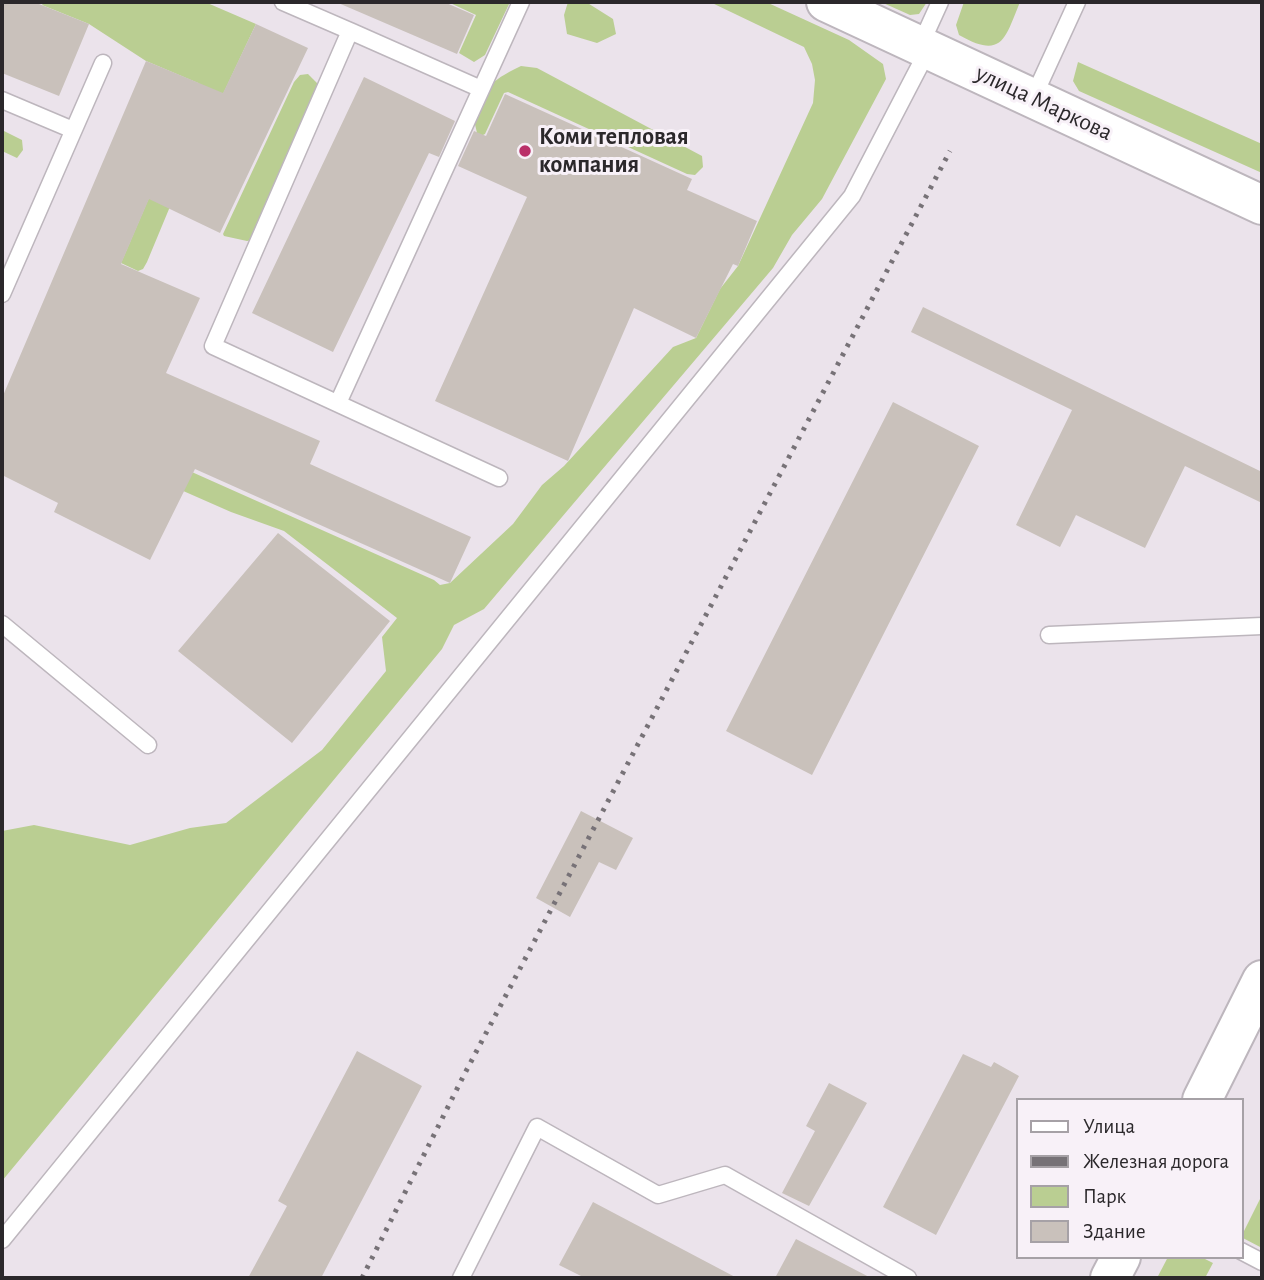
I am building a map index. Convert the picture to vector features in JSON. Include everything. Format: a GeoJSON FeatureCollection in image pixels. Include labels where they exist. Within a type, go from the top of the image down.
{"type":"FeatureCollection","features":[{"type":"Feature","properties":{"kind":"street","name":"улица Маркова"},"geometry":{"type":"LineString","coordinates":[[826,2],[1262,205]]}},
{"type":"Feature","properties":{"kind":"street"},"geometry":{"type":"LineString","coordinates":[[1203,1098],[1257,1003]]}},
{"type":"Feature","properties":{"kind":"street"},"geometry":{"type":"LineString","coordinates":[[1110,1278],[1120,1259]]}},
{"type":"Feature","properties":{"kind":"lane"},"geometry":{"type":"LineString","coordinates":[[283,2],[481,89]]}},
{"type":"Feature","properties":{"kind":"lane"},"geometry":{"type":"LineString","coordinates":[[338,403],[521,2]]}},
{"type":"Feature","properties":{"kind":"lane"},"geometry":{"type":"LineString","coordinates":[[2,1240],[852,196],[924,48],[940,2]]}},
{"type":"Feature","properties":{"kind":"lane"},"geometry":{"type":"LineString","coordinates":[[1033,99],[1077,2]]}},
{"type":"Feature","properties":{"kind":"lane"},"geometry":{"type":"LineString","coordinates":[[350,31],[213,346],[499,478]]}},
{"type":"Feature","properties":{"kind":"lane"},"geometry":{"type":"LineString","coordinates":[[2,294],[103,63]]}},
{"type":"Feature","properties":{"kind":"lane"},"geometry":{"type":"LineString","coordinates":[[2,100],[73,130]]}},
{"type":"Feature","properties":{"kind":"lane"},"geometry":{"type":"LineString","coordinates":[[2,624],[148,745]]}},
{"type":"Feature","properties":{"kind":"lane"},"geometry":{"type":"LineString","coordinates":[[1049,635],[1262,626]]}},
{"type":"Feature","properties":{"kind":"lane"},"geometry":{"type":"LineString","coordinates":[[461,1278],[537,1127],[658,1195],[725,1175],[908,1278]]}},
{"type":"Feature","properties":{"kind":"lane"},"geometry":{"type":"LineString","coordinates":[[1243,1252],[1262,1262]]}},
{"type":"Feature","properties":{"kind":"green space"},"geometry":{"type":"Polygon","coordinates":[[[44,2],[205,2],[256,24],[147,262],[143,269],[138,271],[121,263],[198,83],[146,61],[89,24],[42,5],[44,2]]]}},
{"type":"Feature","properties":{"kind":"green space"},"geometry":{"type":"Polygon","coordinates":[[[448,2],[510,2],[485,55],[474,62],[459,53],[476,15],[448,2]]]}},
{"type":"Feature","properties":{"kind":"green space"},"geometry":{"type":"Polygon","coordinates":[[[568,2],[586,2],[613,19],[616,34],[597,43],[567,34],[564,15],[568,2]]]}},
{"type":"Feature","properties":{"kind":"green space"},"geometry":{"type":"Polygon","coordinates":[[[710,2],[766,2],[849,40],[883,64],[886,79],[822,199],[792,235],[773,268],[484,609],[454,625],[442,649],[2,1181],[2,831],[34,825],[130,845],[190,828],[226,823],[322,750],[386,671],[382,637],[397,618],[284,531],[181,490],[138,448],[440,585],[450,583],[513,524],[542,485],[564,466],[673,347],[696,338],[720,289],[738,266],[813,103],[815,80],[812,64],[804,47],[710,2]]]}},
{"type":"Feature","properties":{"kind":"green space"},"geometry":{"type":"Polygon","coordinates":[[[881,2],[927,2],[919,14],[910,15],[881,2]]]}},
{"type":"Feature","properties":{"kind":"green space"},"geometry":{"type":"Polygon","coordinates":[[[964,2],[1020,2],[1006,35],[994,45],[985,45],[959,35],[956,25],[964,2]]]}},
{"type":"Feature","properties":{"kind":"green space"},"geometry":{"type":"Polygon","coordinates":[[[1078,62],[1262,144],[1262,173],[1079,91],[1073,81],[1078,62]]]}},
{"type":"Feature","properties":{"kind":"green space"},"geometry":{"type":"Polygon","coordinates":[[[521,66],[537,68],[702,156],[703,167],[695,175],[687,174],[508,92],[504,93],[485,134],[481,136],[477,133],[474,120],[486,92],[501,77],[521,66]]]}},
{"type":"Feature","properties":{"kind":"green space"},"geometry":{"type":"Polygon","coordinates":[[[308,74],[318,84],[252,240],[224,236],[294,82],[300,75],[308,74]]]}},
{"type":"Feature","properties":{"kind":"green space"},"geometry":{"type":"Polygon","coordinates":[[[2,130],[22,140],[23,150],[17,158],[2,151],[2,130]]]}},
{"type":"Feature","properties":{"kind":"green space"},"geometry":{"type":"Polygon","coordinates":[[[1262,1195],[1262,1248],[1243,1238],[1262,1195]]]}},
{"type":"Feature","properties":{"kind":"green space"},"geometry":{"type":"Polygon","coordinates":[[[1167,1259],[1205,1259],[1213,1263],[1205,1278],[1157,1278],[1167,1259]]]}},
{"type":"Feature","properties":{"kind":"building"},"geometry":{"type":"Polygon","coordinates":[[[2,2],[34,2],[89,24],[59,96],[2,73],[2,2]]]}},
{"type":"Feature","properties":{"kind":"building"},"geometry":{"type":"Polygon","coordinates":[[[336,2],[444,2],[474,15],[457,54],[336,2]]]}},
{"type":"Feature","properties":{"kind":"building"},"geometry":{"type":"Polygon","coordinates":[[[256,24],[308,48],[220,233],[149,199],[121,264],[200,298],[166,373],[320,441],[310,464],[471,537],[450,583],[195,469],[150,560],[54,512],[58,503],[2,475],[2,398],[146,61],[223,93],[256,24]]]}},
{"type":"Feature","properties":{"kind":"building"},"geometry":{"type":"Polygon","coordinates":[[[364,77],[455,121],[439,157],[429,153],[333,352],[252,313],[364,77]]]}},
{"type":"Feature","properties":{"kind":"building"},"geometry":{"type":"Polygon","coordinates":[[[505,94],[692,179],[687,190],[757,221],[738,266],[733,264],[696,338],[634,308],[568,461],[435,401],[527,197],[458,166],[474,131],[486,136],[505,94]]]}},
{"type":"Feature","properties":{"kind":"building"},"geometry":{"type":"Polygon","coordinates":[[[923,307],[1262,472],[1262,503],[1185,466],[1145,548],[1076,515],[1060,547],[1016,525],[1072,410],[911,332],[923,307]]]}},
{"type":"Feature","properties":{"kind":"building"},"geometry":{"type":"Polygon","coordinates":[[[893,402],[979,446],[812,775],[726,731],[893,402]]]}},
{"type":"Feature","properties":{"kind":"building"},"geometry":{"type":"Polygon","coordinates":[[[278,533],[390,621],[292,743],[178,651],[278,533]]]}},
{"type":"Feature","properties":{"kind":"building"},"geometry":{"type":"Polygon","coordinates":[[[581,811],[633,838],[616,870],[599,862],[570,917],[536,898],[581,811]]]}},
{"type":"Feature","properties":{"kind":"building"},"geometry":{"type":"Polygon","coordinates":[[[357,1051],[422,1086],[321,1278],[248,1278],[287,1206],[278,1201],[357,1051]]]}},
{"type":"Feature","properties":{"kind":"building"},"geometry":{"type":"Polygon","coordinates":[[[963,1054],[991,1067],[994,1062],[1019,1076],[936,1235],[883,1207],[963,1054]]]}},
{"type":"Feature","properties":{"kind":"building"},"geometry":{"type":"Polygon","coordinates":[[[829,1083],[867,1103],[809,1206],[782,1193],[815,1131],[806,1126],[829,1083]]]}},
{"type":"Feature","properties":{"kind":"building"},"geometry":{"type":"Polygon","coordinates":[[[593,1202],[737,1278],[585,1278],[559,1265],[593,1202]]]}},
{"type":"Feature","properties":{"kind":"building"},"geometry":{"type":"Polygon","coordinates":[[[796,1239],[871,1278],[775,1278],[796,1239]]]}},
{"type":"Feature","properties":{"kind":"railway"},"geometry":{"type":"LineString","coordinates":[[362,1278],[464,1075],[950,151]]}},
{"type":"Feature","properties":{"kind":"place","name":"Коми тепловая компания"},"geometry":{"type":"Point","coordinates":[525,151]}}]}
